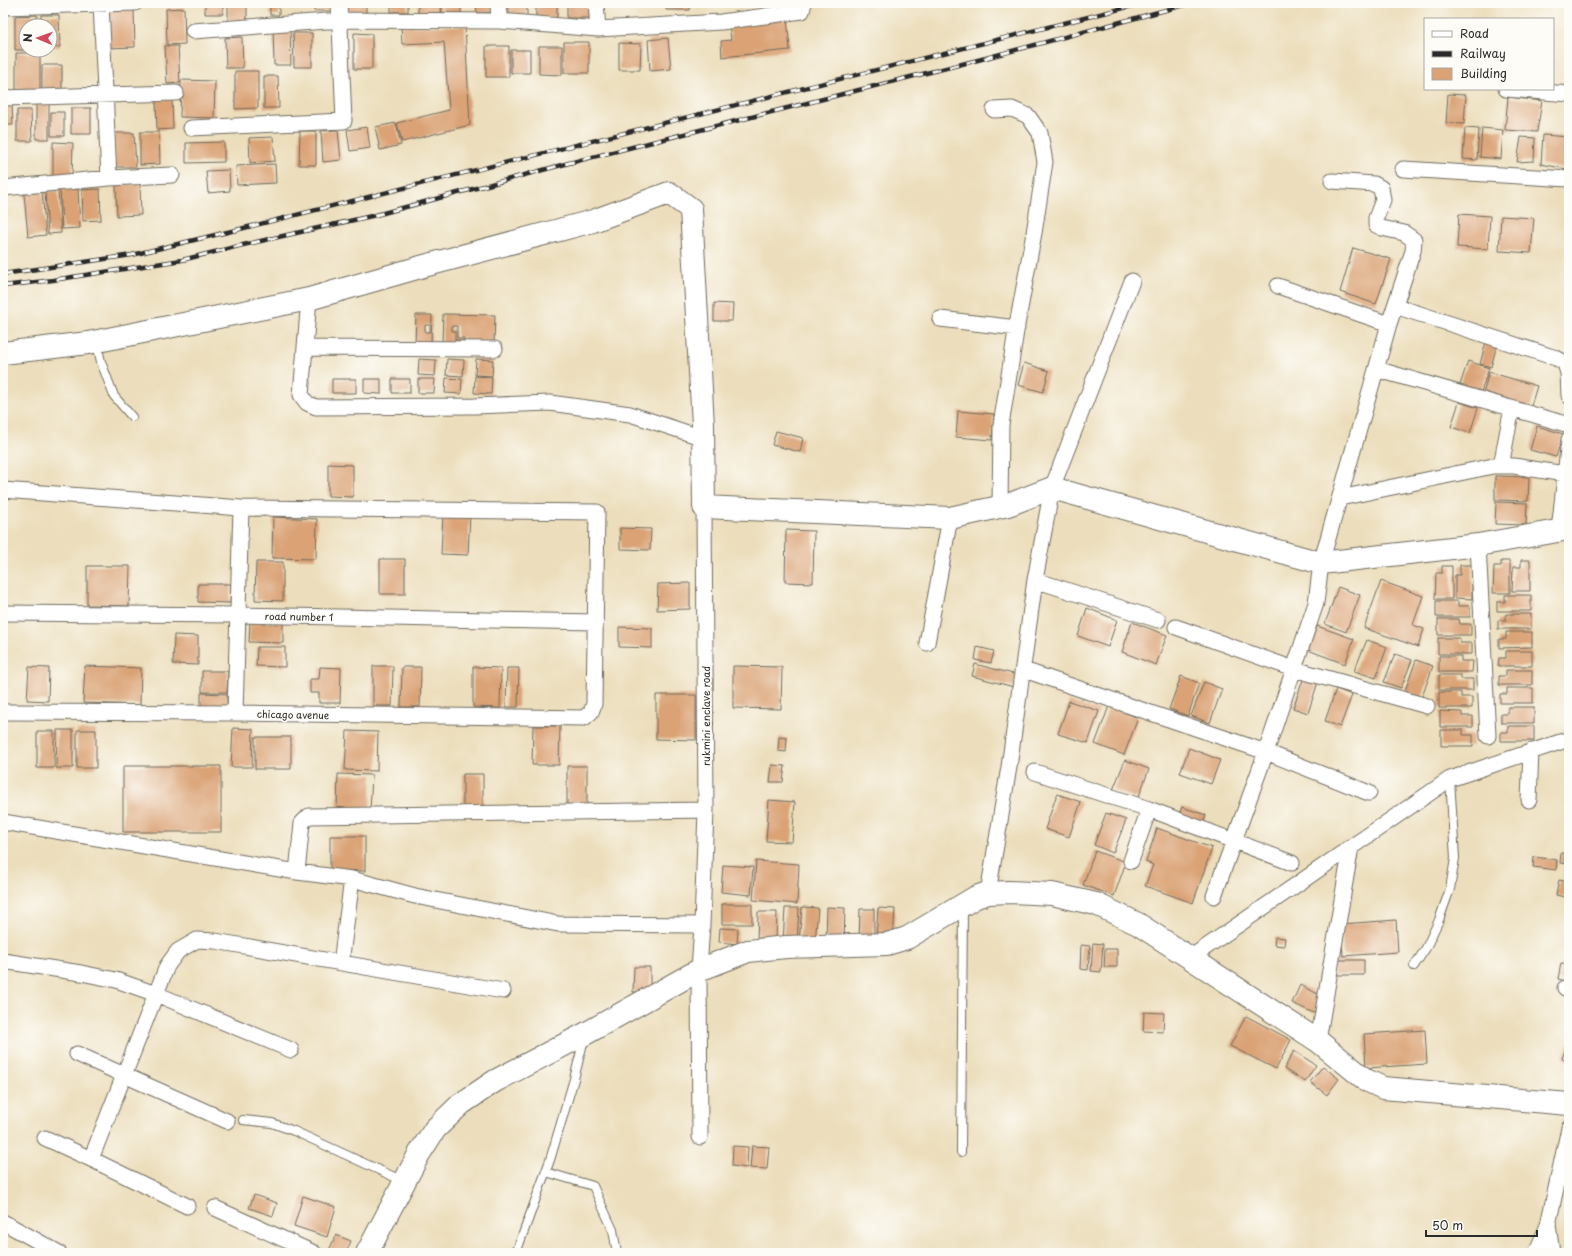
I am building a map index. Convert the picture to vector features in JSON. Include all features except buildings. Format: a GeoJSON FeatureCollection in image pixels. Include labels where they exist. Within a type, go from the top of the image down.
{"type":"FeatureCollection","features":[{"type":"Feature","properties":{"kind":"street"},"geometry":{"type":"LineString","coordinates":[[3,7],[135,3]]}},
{"type":"Feature","properties":{"kind":"street"},"geometry":{"type":"LineString","coordinates":[[190,128],[344,121],[339,3]]}},
{"type":"Feature","properties":{"kind":"street"},"geometry":{"type":"LineString","coordinates":[[498,3],[499,21]]}},
{"type":"Feature","properties":{"kind":"street"},"geometry":{"type":"LineString","coordinates":[[596,3],[598,29]]}},
{"type":"Feature","properties":{"kind":"street"},"geometry":{"type":"LineString","coordinates":[[193,31],[340,20],[499,21],[598,29],[721,22],[802,11],[804,3]]}},
{"type":"Feature","properties":{"kind":"street"},"geometry":{"type":"LineString","coordinates":[[102,4],[109,178]]}},
{"type":"Feature","properties":{"kind":"street"},"geometry":{"type":"LineString","coordinates":[[1519,90],[1569,94]]}},
{"type":"Feature","properties":{"kind":"street"},"geometry":{"type":"LineString","coordinates":[[3,98],[176,93]]}},
{"type":"Feature","properties":{"kind":"street"},"geometry":{"type":"LineString","coordinates":[[994,110],[1012,109],[1028,116],[1040,133],[1045,162],[1001,425],[1000,507]]}},
{"type":"Feature","properties":{"kind":"street"},"geometry":{"type":"LineString","coordinates":[[1403,169],[1569,179]]}},
{"type":"Feature","properties":{"kind":"street"},"geometry":{"type":"LineString","coordinates":[[3,188],[109,178],[172,175]]}},
{"type":"Feature","properties":{"kind":"street"},"geometry":{"type":"LineString","coordinates":[[1214,896],[1266,752],[1316,603],[1321,563],[1389,324],[1413,251],[1414,240],[1404,233],[1382,228],[1376,224],[1376,218],[1383,200],[1381,188],[1374,184],[1332,181]]}},
{"type":"Feature","properties":{"kind":"street"},"geometry":{"type":"LineString","coordinates":[[3,353],[96,342],[309,299],[424,266],[593,221],[668,194],[691,209],[703,438],[704,507],[950,518],[1000,507],[1052,488],[1321,563],[1478,545],[1564,530],[1565,474],[1569,439]]}},
{"type":"Feature","properties":{"kind":"street"},"geometry":{"type":"LineString","coordinates":[[988,893],[1024,670],[1035,580],[1052,488],[1132,281]]}},
{"type":"Feature","properties":{"kind":"street"},"geometry":{"type":"LineString","coordinates":[[1278,286],[1389,324]]}},
{"type":"Feature","properties":{"kind":"street"},"geometry":{"type":"LineString","coordinates":[[309,299],[301,395],[307,403],[316,407],[474,406],[550,403],[630,414],[703,438]]}},
{"type":"Feature","properties":{"kind":"street"},"geometry":{"type":"LineString","coordinates":[[1395,306],[1556,358],[1565,363],[1568,373],[1569,396]]}},
{"type":"Feature","properties":{"kind":"street"},"geometry":{"type":"LineString","coordinates":[[940,319],[1017,328]]}},
{"type":"Feature","properties":{"kind":"street"},"geometry":{"type":"LineString","coordinates":[[305,348],[495,349]]}},
{"type":"Feature","properties":{"kind":"street"},"geometry":{"type":"LineString","coordinates":[[1376,369],[1569,425]]}},
{"type":"Feature","properties":{"kind":"street"},"geometry":{"type":"LineString","coordinates":[[1501,466],[1512,408]]}},
{"type":"Feature","properties":{"kind":"street"},"geometry":{"type":"LineString","coordinates":[[1340,498],[1493,466],[1514,466],[1565,474]]}},
{"type":"Feature","properties":{"kind":"street"},"geometry":{"type":"LineString","coordinates":[[3,490],[241,508],[597,512],[596,622]]}},
{"type":"Feature","properties":{"kind":"street","name":"rukmini enclave road"},"geometry":{"type":"LineString","coordinates":[[700,1137],[699,970],[706,810],[704,507]]}},
{"type":"Feature","properties":{"kind":"street"},"geometry":{"type":"LineString","coordinates":[[235,713],[241,508]]}},
{"type":"Feature","properties":{"kind":"street"},"geometry":{"type":"LineString","coordinates":[[927,643],[950,518]]}},
{"type":"Feature","properties":{"kind":"street"},"geometry":{"type":"LineString","coordinates":[[1478,545],[1488,736]]}},
{"type":"Feature","properties":{"kind":"street"},"geometry":{"type":"LineString","coordinates":[[1035,580],[1158,620]]}},
{"type":"Feature","properties":{"kind":"street","name":"road number 1"},"geometry":{"type":"LineString","coordinates":[[3,613],[237,615],[596,622]]}},
{"type":"Feature","properties":{"kind":"street","name":"chicago avenue"},"geometry":{"type":"LineString","coordinates":[[3,712],[235,713],[584,718],[591,712],[594,704],[596,622]]}},
{"type":"Feature","properties":{"kind":"street"},"geometry":{"type":"LineString","coordinates":[[1176,627],[1294,669],[1427,706]]}},
{"type":"Feature","properties":{"kind":"street"},"geometry":{"type":"LineString","coordinates":[[1024,670],[1266,752],[1368,793]]}},
{"type":"Feature","properties":{"kind":"street"},"geometry":{"type":"LineString","coordinates":[[1190,958],[1450,779],[1569,739]]}},
{"type":"Feature","properties":{"kind":"street"},"geometry":{"type":"LineString","coordinates":[[1529,800],[1531,751]]}},
{"type":"Feature","properties":{"kind":"street"},"geometry":{"type":"LineString","coordinates":[[1035,772],[1149,809],[1233,842],[1292,862]]}},
{"type":"Feature","properties":{"kind":"street"},"geometry":{"type":"LineString","coordinates":[[1131,861],[1149,809]]}},
{"type":"Feature","properties":{"kind":"street"},"geometry":{"type":"LineString","coordinates":[[297,872],[302,823],[309,816],[706,810]]}},
{"type":"Feature","properties":{"kind":"street"},"geometry":{"type":"LineString","coordinates":[[3,822],[297,872],[352,879],[415,896],[558,924],[702,925]]}},
{"type":"Feature","properties":{"kind":"street"},"geometry":{"type":"LineString","coordinates":[[1318,1042],[1351,847]]}},
{"type":"Feature","properties":{"kind":"street"},"geometry":{"type":"LineString","coordinates":[[341,963],[352,879]]}},
{"type":"Feature","properties":{"kind":"street"},"geometry":{"type":"LineString","coordinates":[[367,1253],[419,1154],[435,1129],[461,1104],[495,1081],[585,1034],[699,970],[748,951],[786,947],[887,944],[907,938],[976,897],[988,893],[1008,892],[1052,894],[1096,904],[1138,924],[1318,1042],[1366,1080],[1383,1088],[1569,1104]]}},
{"type":"Feature","properties":{"kind":"street"},"geometry":{"type":"LineString","coordinates":[[90,1159],[167,966],[178,951],[197,940],[216,941],[503,991]]}},
{"type":"Feature","properties":{"kind":"street"},"geometry":{"type":"LineString","coordinates":[[3,962],[81,973],[116,980],[156,994],[291,1050]]}},
{"type":"Feature","properties":{"kind":"street"},"geometry":{"type":"LineString","coordinates":[[77,1054],[227,1121]]}},
{"type":"Feature","properties":{"kind":"street"},"geometry":{"type":"LineString","coordinates":[[1536,1253],[1548,1225],[1569,1128]]}},
{"type":"Feature","properties":{"kind":"street"},"geometry":{"type":"LineString","coordinates":[[45,1138],[187,1206]]}},
{"type":"Feature","properties":{"kind":"street"},"geometry":{"type":"LineString","coordinates":[[215,1208],[314,1253]]}},
{"type":"Feature","properties":{"kind":"street"},"geometry":{"type":"LineString","coordinates":[[3,1222],[59,1253]]}},
{"type":"Feature","properties":{"kind":"street"},"geometry":{"type":"LineString","coordinates":[[1548,1225],[1552,1253]]}},
{"type":"Feature","properties":{"kind":"lane"},"geometry":{"type":"LineString","coordinates":[[96,342],[101,362],[114,396],[132,417]]}},
{"type":"Feature","properties":{"kind":"lane"},"geometry":{"type":"LineString","coordinates":[[1414,966],[1426,948],[1439,920],[1450,889],[1455,858],[1450,779]]}},
{"type":"Feature","properties":{"kind":"lane"},"geometry":{"type":"LineString","coordinates":[[961,1152],[963,905]]}},
{"type":"Feature","properties":{"kind":"lane"},"geometry":{"type":"LineString","coordinates":[[516,1253],[546,1172],[574,1078],[585,1034]]}},
{"type":"Feature","properties":{"kind":"lane"},"geometry":{"type":"LineString","coordinates":[[243,1120],[272,1123],[294,1131],[404,1182]]}},
{"type":"Feature","properties":{"kind":"lane"},"geometry":{"type":"LineString","coordinates":[[546,1172],[593,1186],[613,1230],[617,1253]]}},
{"type":"Feature","properties":{"kind":"railway"},"geometry":{"type":"LineString","coordinates":[[3,274],[132,255],[1144,3]]}},
{"type":"Feature","properties":{"kind":"railway"},"geometry":{"type":"LineString","coordinates":[[3,286],[53,280],[182,260],[376,215],[569,163],[978,60],[1192,3]]}}]}
